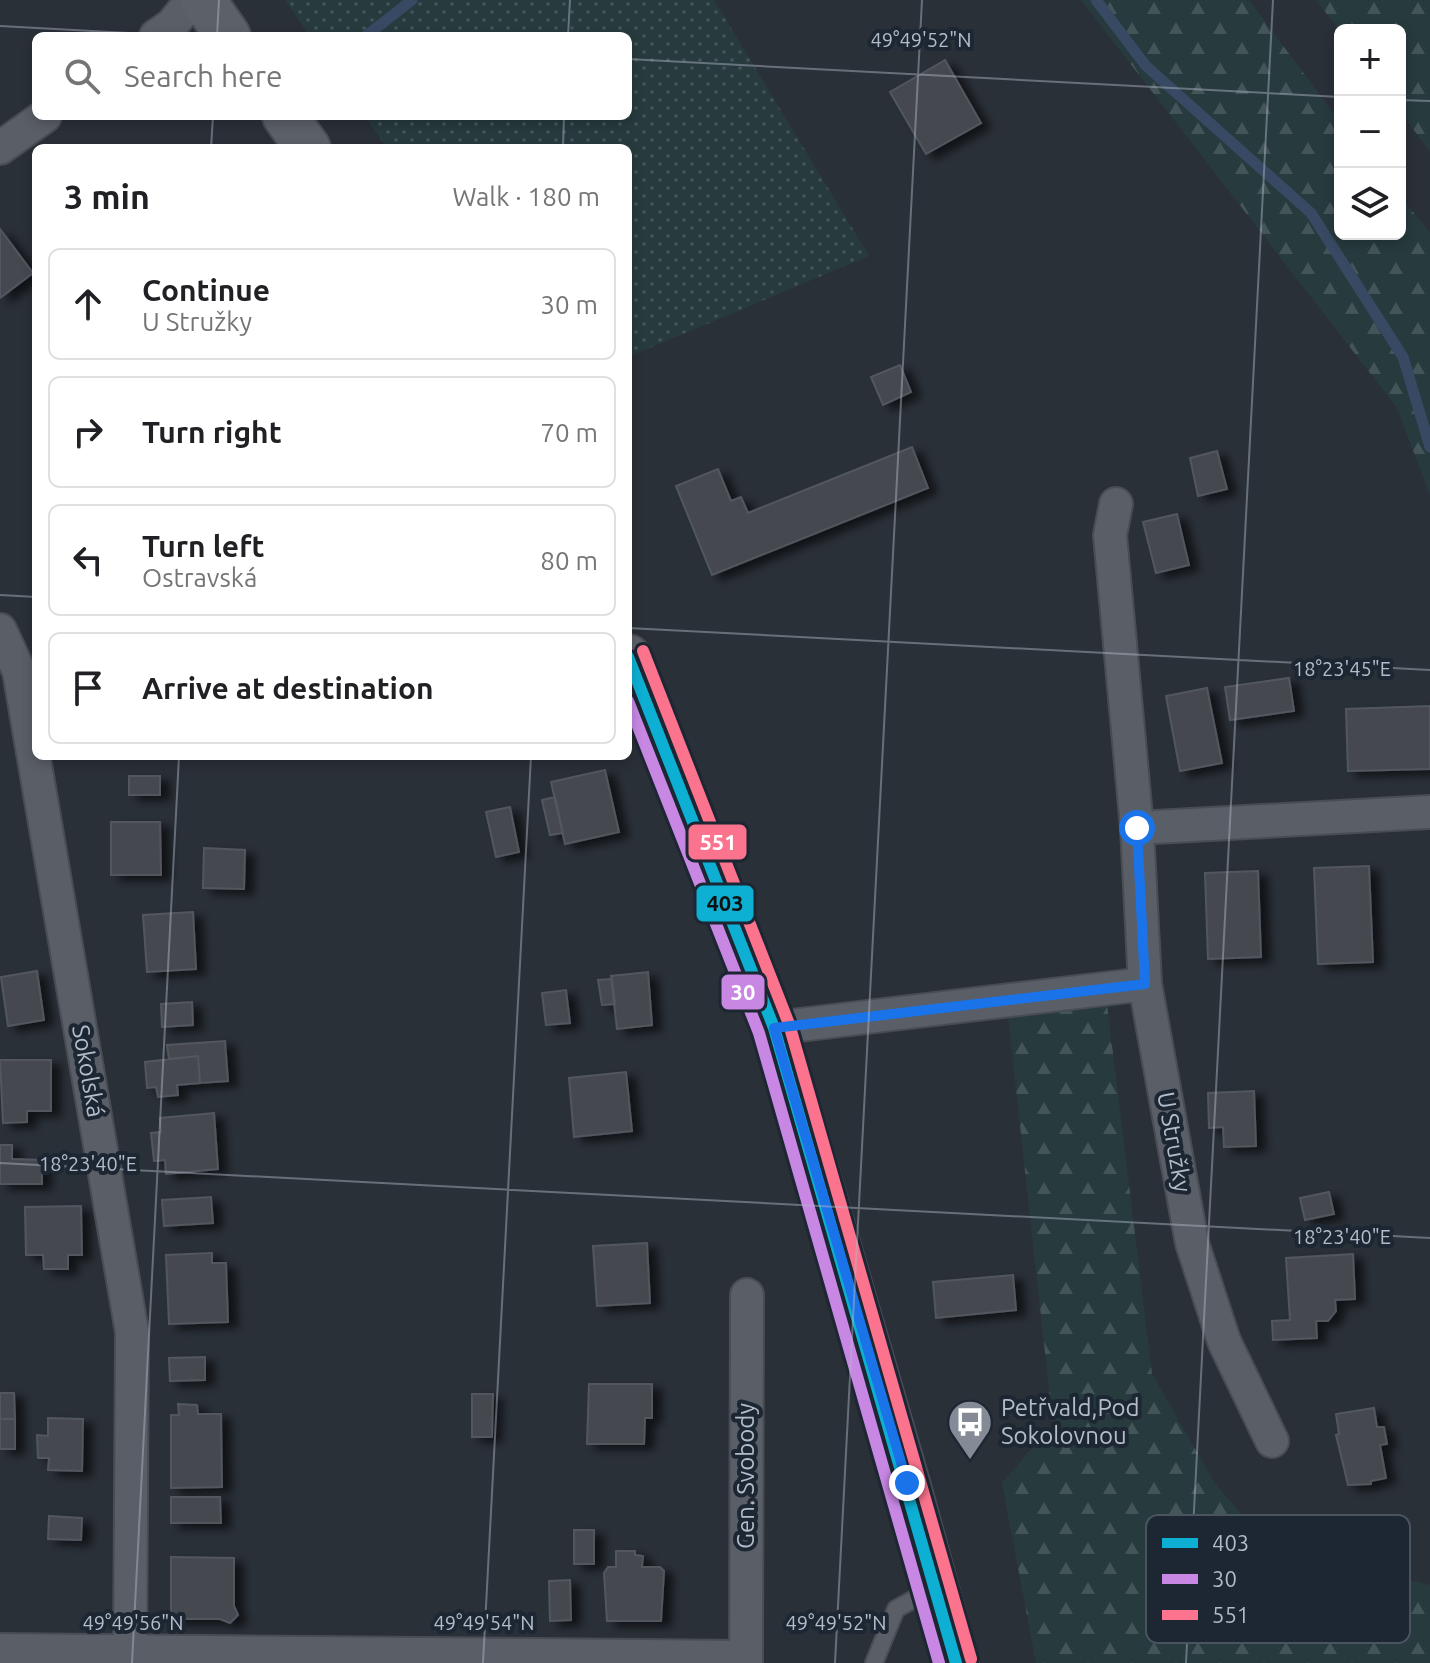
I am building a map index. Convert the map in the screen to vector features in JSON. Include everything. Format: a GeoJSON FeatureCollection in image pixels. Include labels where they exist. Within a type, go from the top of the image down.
{"type":"FeatureCollection","features":[{"type":"Feature","properties":{"kind":"main road"},"geometry":{"type":"LineString","coordinates":[[203,0],[225,32]]}},
{"type":"Feature","properties":{"kind":"main road"},"geometry":{"type":"LineString","coordinates":[[288,120],[305,144]]}},
{"type":"Feature","properties":{"kind":"main road"},"geometry":{"type":"LineString","coordinates":[[632,667],[774,1028],[956,1663]]}},
{"type":"Feature","properties":{"kind":"street"},"geometry":{"type":"LineString","coordinates":[[162,32],[172,25],[192,0]]}},
{"type":"Feature","properties":{"kind":"street"},"geometry":{"type":"LineString","coordinates":[[0,148],[39,120]]}},
{"type":"Feature","properties":{"kind":"street","name":"U Stružky"},"geometry":{"type":"LineString","coordinates":[[1116,504],[1110,535],[1137,828],[1145,984],[1192,1243],[1224,1341],[1272,1441]]}},
{"type":"Feature","properties":{"kind":"street","name":"Sokolská"},"geometry":{"type":"LineString","coordinates":[[0,630],[19,671],[32,747]]}},
{"type":"Feature","properties":{"kind":"street","name":"Sokolská"},"geometry":{"type":"LineString","coordinates":[[34,760],[132,1332],[130,1657]]}},
{"type":"Feature","properties":{"kind":"street"},"geometry":{"type":"LineString","coordinates":[[1137,828],[1430,812]]}},
{"type":"Feature","properties":{"kind":"street"},"geometry":{"type":"LineString","coordinates":[[774,1028],[1145,984]]}},
{"type":"Feature","properties":{"kind":"street","name":"Gen. Svobody"},"geometry":{"type":"LineString","coordinates":[[0,1650],[130,1657],[746,1660],[747,1295]]}},
{"type":"Feature","properties":{"kind":"lane"},"geometry":{"type":"LineString","coordinates":[[874,1663],[896,1609],[936,1587]]}},
{"type":"Feature","properties":{"kind":"green space"},"geometry":{"type":"Polygon","coordinates":[[[285,0],[714,0],[869,256],[632,355],[632,144],[384,144],[368,120],[632,120],[632,32],[307,32],[285,0]]]}},
{"type":"Feature","properties":{"kind":"green space"},"geometry":{"type":"Polygon","coordinates":[[[1081,0],[1249,0],[1334,114],[1334,240],[1406,240],[1406,203],[1430,233],[1430,495],[1397,408],[1081,0]]]}},
{"type":"Feature","properties":{"kind":"green space"},"geometry":{"type":"Polygon","coordinates":[[[1316,0],[1430,0],[1430,152],[1406,119],[1406,24],[1335,24],[1316,0]]]}},
{"type":"Feature","properties":{"kind":"green space"},"geometry":{"type":"Polygon","coordinates":[[[1107,1004],[1152,1374],[1214,1482],[1242,1515],[1146,1515],[1146,1643],[1410,1643],[1410,1580],[1430,1585],[1430,1663],[1036,1663],[1002,1483],[1053,1425],[1008,1016],[1107,1004]]]}},
{"type":"Feature","properties":{"kind":"building"},"geometry":{"type":"Polygon","coordinates":[[[945,60],[981,123],[926,154],[890,92],[945,60]]]}},
{"type":"Feature","properties":{"kind":"building"},"geometry":{"type":"Polygon","coordinates":[[[0,229],[32,274],[0,298],[0,229]]]}},
{"type":"Feature","properties":{"kind":"building"},"geometry":{"type":"Polygon","coordinates":[[[900,365],[911,392],[883,405],[871,377],[900,365]]]}},
{"type":"Feature","properties":{"kind":"building"},"geometry":{"type":"Polygon","coordinates":[[[912,447],[928,488],[712,575],[676,486],[718,469],[731,501],[741,497],[748,513],[912,447]]]}},
{"type":"Feature","properties":{"kind":"building"},"geometry":{"type":"Polygon","coordinates":[[[1217,451],[1227,489],[1198,496],[1190,458],[1217,451]]]}},
{"type":"Feature","properties":{"kind":"building"},"geometry":{"type":"Polygon","coordinates":[[[1177,514],[1189,565],[1156,573],[1143,522],[1177,514]]]}},
{"type":"Feature","properties":{"kind":"building"},"geometry":{"type":"Polygon","coordinates":[[[1289,678],[1294,711],[1230,720],[1225,687],[1289,678]]]}},
{"type":"Feature","properties":{"kind":"building"},"geometry":{"type":"Polygon","coordinates":[[[1207,688],[1222,763],[1180,771],[1166,696],[1207,688]]]}},
{"type":"Feature","properties":{"kind":"building"},"geometry":{"type":"Polygon","coordinates":[[[1430,706],[1430,769],[1348,771],[1346,709],[1430,706]]]}},
{"type":"Feature","properties":{"kind":"building"},"geometry":{"type":"Polygon","coordinates":[[[605,770],[619,832],[565,844],[551,782],[605,770]]]}},
{"type":"Feature","properties":{"kind":"building"},"geometry":{"type":"Polygon","coordinates":[[[129,776],[160,776],[160,795],[129,795],[129,776]]]}},
{"type":"Feature","properties":{"kind":"building"},"geometry":{"type":"Polygon","coordinates":[[[555,797],[563,833],[550,835],[542,800],[555,797]]]}},
{"type":"Feature","properties":{"kind":"building"},"geometry":{"type":"Polygon","coordinates":[[[510,807],[519,852],[496,857],[486,812],[510,807]]]}},
{"type":"Feature","properties":{"kind":"building"},"geometry":{"type":"Polygon","coordinates":[[[111,822],[160,822],[161,875],[111,875],[111,822]]]}},
{"type":"Feature","properties":{"kind":"building"},"geometry":{"type":"Polygon","coordinates":[[[204,848],[245,850],[244,889],[203,888],[204,848]]]}},
{"type":"Feature","properties":{"kind":"building"},"geometry":{"type":"Polygon","coordinates":[[[1369,866],[1373,962],[1318,964],[1314,868],[1369,866]]]}},
{"type":"Feature","properties":{"kind":"building"},"geometry":{"type":"Polygon","coordinates":[[[1258,871],[1261,957],[1208,959],[1205,873],[1258,871]]]}},
{"type":"Feature","properties":{"kind":"building"},"geometry":{"type":"Polygon","coordinates":[[[193,912],[196,969],[147,972],[143,915],[193,912]]]}},
{"type":"Feature","properties":{"kind":"building"},"geometry":{"type":"Polygon","coordinates":[[[37,971],[44,1020],[8,1026],[1,977],[37,971]]]}},
{"type":"Feature","properties":{"kind":"building"},"geometry":{"type":"Polygon","coordinates":[[[648,972],[652,1025],[617,1029],[611,976],[648,972]]]}},
{"type":"Feature","properties":{"kind":"building"},"geometry":{"type":"Polygon","coordinates":[[[612,979],[615,1004],[602,1005],[598,980],[612,979]]]}},
{"type":"Feature","properties":{"kind":"building"},"geometry":{"type":"Polygon","coordinates":[[[566,990],[570,1023],[546,1025],[542,993],[566,990]]]}},
{"type":"Feature","properties":{"kind":"building"},"geometry":{"type":"Polygon","coordinates":[[[192,1002],[193,1025],[162,1027],[161,1004],[192,1002]]]}},
{"type":"Feature","properties":{"kind":"building"},"geometry":{"type":"Polygon","coordinates":[[[225,1041],[228,1081],[200,1083],[198,1056],[169,1059],[167,1045],[225,1041]]]}},
{"type":"Feature","properties":{"kind":"building"},"geometry":{"type":"Polygon","coordinates":[[[198,1056],[200,1083],[177,1085],[178,1095],[158,1097],[156,1087],[147,1088],[145,1062],[198,1056]]]}},
{"type":"Feature","properties":{"kind":"building"},"geometry":{"type":"Polygon","coordinates":[[[0,1060],[51,1060],[51,1111],[27,1111],[27,1122],[3,1123],[0,1060]]]}},
{"type":"Feature","properties":{"kind":"building"},"geometry":{"type":"Polygon","coordinates":[[[626,1072],[632,1131],[574,1137],[569,1078],[626,1072]]]}},
{"type":"Feature","properties":{"kind":"building"},"geometry":{"type":"Polygon","coordinates":[[[1254,1091],[1256,1146],[1224,1147],[1223,1127],[1209,1128],[1208,1093],[1254,1091]]]}},
{"type":"Feature","properties":{"kind":"building"},"geometry":{"type":"Polygon","coordinates":[[[214,1113],[218,1169],[166,1174],[165,1160],[154,1161],[151,1133],[161,1132],[160,1118],[214,1113]]]}},
{"type":"Feature","properties":{"kind":"building"},"geometry":{"type":"Polygon","coordinates":[[[0,1145],[12,1145],[12,1159],[42,1160],[42,1184],[0,1184],[0,1145]]]}},
{"type":"Feature","properties":{"kind":"building"},"geometry":{"type":"Polygon","coordinates":[[[1329,1192],[1334,1214],[1305,1220],[1300,1198],[1329,1192]]]}},
{"type":"Feature","properties":{"kind":"building"},"geometry":{"type":"Polygon","coordinates":[[[211,1197],[213,1223],[164,1226],[162,1200],[211,1197]]]}},
{"type":"Feature","properties":{"kind":"building"},"geometry":{"type":"Polygon","coordinates":[[[81,1206],[82,1255],[68,1255],[68,1269],[44,1269],[43,1255],[26,1255],[25,1207],[81,1206]]]}},
{"type":"Feature","properties":{"kind":"building"},"geometry":{"type":"Polygon","coordinates":[[[647,1243],[650,1303],[597,1306],[593,1246],[647,1243]]]}},
{"type":"Feature","properties":{"kind":"building"},"geometry":{"type":"Polygon","coordinates":[[[212,1253],[212,1263],[226,1263],[228,1322],[169,1324],[166,1255],[212,1253]]]}},
{"type":"Feature","properties":{"kind":"building"},"geometry":{"type":"Polygon","coordinates":[[[1353,1254],[1355,1299],[1335,1300],[1336,1311],[1328,1321],[1316,1321],[1317,1338],[1273,1340],[1272,1321],[1290,1320],[1286,1258],[1353,1254]]]}},
{"type":"Feature","properties":{"kind":"building"},"geometry":{"type":"Polygon","coordinates":[[[1013,1275],[1016,1310],[936,1318],[933,1282],[1013,1275]]]}},
{"type":"Feature","properties":{"kind":"building"},"geometry":{"type":"Polygon","coordinates":[[[205,1357],[205,1380],[170,1381],[169,1358],[205,1357]]]}},
{"type":"Feature","properties":{"kind":"building"},"geometry":{"type":"Polygon","coordinates":[[[589,1384],[652,1384],[652,1418],[645,1418],[644,1444],[587,1444],[589,1384]]]}},
{"type":"Feature","properties":{"kind":"building"},"geometry":{"type":"Polygon","coordinates":[[[0,1393],[14,1393],[15,1419],[0,1419],[0,1393]]]}},
{"type":"Feature","properties":{"kind":"building"},"geometry":{"type":"Polygon","coordinates":[[[472,1394],[493,1394],[492,1437],[472,1437],[472,1394]]]}},
{"type":"Feature","properties":{"kind":"building"},"geometry":{"type":"Polygon","coordinates":[[[178,1404],[197,1405],[198,1414],[221,1414],[222,1487],[171,1488],[171,1415],[179,1415],[178,1404]]]}},
{"type":"Feature","properties":{"kind":"building"},"geometry":{"type":"Polygon","coordinates":[[[1374,1408],[1377,1427],[1384,1427],[1387,1444],[1380,1445],[1386,1478],[1371,1481],[1371,1484],[1348,1485],[1336,1435],[1339,1434],[1336,1414],[1374,1408]]]}},
{"type":"Feature","properties":{"kind":"building"},"geometry":{"type":"Polygon","coordinates":[[[48,1418],[83,1419],[82,1471],[48,1470],[49,1458],[38,1458],[37,1435],[48,1436],[48,1418]]]}},
{"type":"Feature","properties":{"kind":"building"},"geometry":{"type":"Polygon","coordinates":[[[0,1419],[15,1419],[15,1449],[0,1449],[0,1419]]]}},
{"type":"Feature","properties":{"kind":"building"},"geometry":{"type":"Polygon","coordinates":[[[171,1497],[220,1497],[221,1523],[171,1523],[171,1497]]]}},
{"type":"Feature","properties":{"kind":"building"},"geometry":{"type":"Polygon","coordinates":[[[49,1516],[82,1518],[81,1540],[48,1539],[49,1516]]]}},
{"type":"Feature","properties":{"kind":"building"},"geometry":{"type":"Polygon","coordinates":[[[574,1530],[594,1530],[594,1564],[574,1564],[574,1530]]]}},
{"type":"Feature","properties":{"kind":"building"},"geometry":{"type":"Polygon","coordinates":[[[616,1551],[635,1551],[635,1555],[643,1556],[642,1567],[660,1567],[664,1571],[661,1621],[607,1621],[604,1573],[608,1567],[616,1567],[616,1551]]]}},
{"type":"Feature","properties":{"kind":"building"},"geometry":{"type":"Polygon","coordinates":[[[171,1557],[234,1558],[234,1606],[238,1615],[230,1623],[220,1619],[171,1619],[171,1557]]]}},
{"type":"Feature","properties":{"kind":"building"},"geometry":{"type":"Polygon","coordinates":[[[570,1580],[571,1620],[550,1621],[549,1581],[570,1580]]]}},
{"type":"Feature","properties":{"kind":"waterway"},"geometry":{"type":"LineString","coordinates":[[371,32],[412,0]]}},
{"type":"Feature","properties":{"kind":"waterway"},"geometry":{"type":"LineString","coordinates":[[1096,0],[1146,66],[1311,213],[1403,357],[1430,447]]}},
{"type":"Feature","properties":{"kind":"transit line","name":"551"},"geometry":{"type":"LineString","coordinates":[[643,651],[789,1024],[971,1659]]}},
{"type":"Feature","properties":{"kind":"transit line","name":"403"},"geometry":{"type":"LineString","coordinates":[[632,667],[774,1028],[956,1663]]}},
{"type":"Feature","properties":{"kind":"transit line","name":"30"},"geometry":{"type":"LineString","coordinates":[[632,711],[759,1033],[939,1663]]}},
{"type":"Feature","properties":{"kind":"place","name":"Petřvald,Pod Sokolovnou"},"geometry":{"type":"Point","coordinates":[970,1461]}},
{"type":"Feature","properties":{"kind":"route"},"geometry":{"type":"LineString","coordinates":[[907,1483],[774,1028],[1145,984],[1137,828]]}}]}
